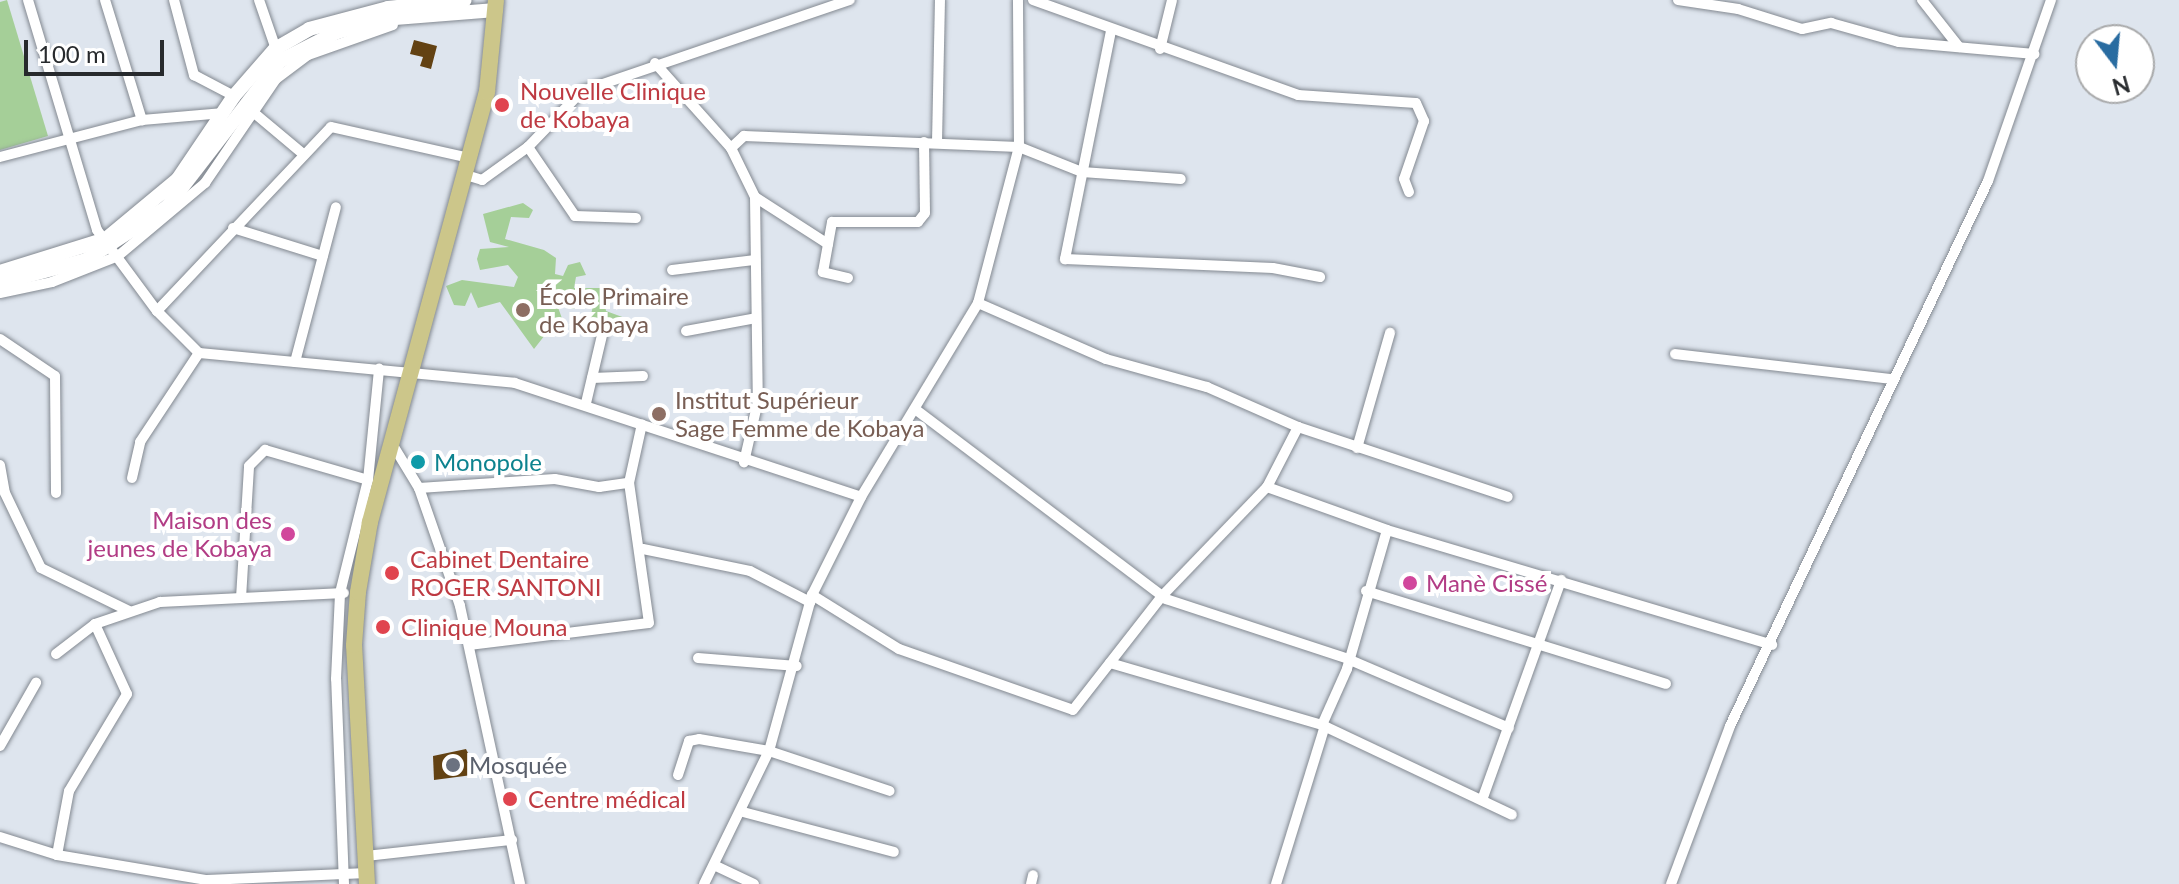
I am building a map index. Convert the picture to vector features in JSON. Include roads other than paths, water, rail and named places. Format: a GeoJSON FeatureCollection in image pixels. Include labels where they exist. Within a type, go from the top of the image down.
{"type":"FeatureCollection","features":[{"type":"Feature","properties":{"kind":"main road"},"geometry":{"type":"LineString","coordinates":[[0,272],[112,248],[178,179],[234,96],[309,29],[388,8],[465,0]]}},
{"type":"Feature","properties":{"kind":"main road"},"geometry":{"type":"LineString","coordinates":[[0,283],[112,248],[167,207],[198,172],[278,55],[337,32],[496,5],[496,45],[468,166],[391,442],[358,592],[354,645],[366,871]]}},
{"type":"Feature","properties":{"kind":"street"},"geometry":{"type":"LineString","coordinates":[[28,0],[97,230],[157,311],[199,353],[515,383],[586,403],[744,462],[861,497]]}},
{"type":"Feature","properties":{"kind":"street"},"geometry":{"type":"LineString","coordinates":[[105,0],[142,120]]}},
{"type":"Feature","properties":{"kind":"street"},"geometry":{"type":"LineString","coordinates":[[174,0],[194,75],[234,96]]}},
{"type":"Feature","properties":{"kind":"street"},"geometry":{"type":"LineString","coordinates":[[259,0],[278,55]]}},
{"type":"Feature","properties":{"kind":"street"},"geometry":{"type":"LineString","coordinates":[[157,311],[302,153],[331,127],[468,166],[482,180],[528,147],[582,91],[655,63],[850,0]]}},
{"type":"Feature","properties":{"kind":"street"},"geometry":{"type":"LineString","coordinates":[[937,142],[940,0]]}},
{"type":"Feature","properties":{"kind":"street"},"geometry":{"type":"LineString","coordinates":[[704,884],[743,812],[769,751],[797,666],[811,599],[861,497],[978,303],[1019,147],[1018,0]]}},
{"type":"Feature","properties":{"kind":"street"},"geometry":{"type":"LineString","coordinates":[[1033,0],[1160,49],[1298,95],[1416,103],[1424,121],[1404,179],[1409,192]]}},
{"type":"Feature","properties":{"kind":"street"},"geometry":{"type":"LineString","coordinates":[[1160,49],[1172,0]]}},
{"type":"Feature","properties":{"kind":"street"},"geometry":{"type":"LineString","coordinates":[[1678,0],[1699,2],[1802,29],[1831,23],[1899,42],[2034,54]]}},
{"type":"Feature","properties":{"kind":"street"},"geometry":{"type":"LineString","coordinates":[[1922,0],[1959,47]]}},
{"type":"Feature","properties":{"kind":"street"},"geometry":{"type":"LineString","coordinates":[[1671,884],[1716,758],[1772,645],[1892,379],[1988,181],[2051,0]]}},
{"type":"Feature","properties":{"kind":"street"},"geometry":{"type":"LineString","coordinates":[[0,293],[52,282],[112,248],[205,183],[276,79],[308,55],[401,22],[451,12]]}},
{"type":"Feature","properties":{"kind":"street"},"geometry":{"type":"LineString","coordinates":[[1111,31],[1065,259],[1273,268],[1320,277]]}},
{"type":"Feature","properties":{"kind":"street"},"geometry":{"type":"LineString","coordinates":[[655,63],[731,148],[755,197],[758,401],[744,462]]}},
{"type":"Feature","properties":{"kind":"street"},"geometry":{"type":"LineString","coordinates":[[253,112],[302,153]]}},
{"type":"Feature","properties":{"kind":"street"},"geometry":{"type":"LineString","coordinates":[[0,157],[68,136],[142,120],[224,113]]}},
{"type":"Feature","properties":{"kind":"street"},"geometry":{"type":"LineString","coordinates":[[731,148],[744,136],[1019,147],[1082,172],[1181,179]]}},
{"type":"Feature","properties":{"kind":"street"},"geometry":{"type":"LineString","coordinates":[[848,278],[823,272],[832,222],[918,222],[925,213],[924,142]]}},
{"type":"Feature","properties":{"kind":"street"},"geometry":{"type":"LineString","coordinates":[[528,147],[575,216],[636,218]]}},
{"type":"Feature","properties":{"kind":"street"},"geometry":{"type":"LineString","coordinates":[[755,197],[828,244]]}},
{"type":"Feature","properties":{"kind":"street"},"geometry":{"type":"LineString","coordinates":[[295,362],[336,207]]}},
{"type":"Feature","properties":{"kind":"street"},"geometry":{"type":"LineString","coordinates":[[233,228],[323,256]]}},
{"type":"Feature","properties":{"kind":"street"},"geometry":{"type":"LineString","coordinates":[[672,270],[755,260]]}},
{"type":"Feature","properties":{"kind":"street"},"geometry":{"type":"LineString","coordinates":[[978,303],[1106,359],[1207,387],[1298,427],[1508,497]]}},
{"type":"Feature","properties":{"kind":"street"},"geometry":{"type":"LineString","coordinates":[[686,331],[756,318]]}},
{"type":"Feature","properties":{"kind":"street"},"geometry":{"type":"LineString","coordinates":[[586,403],[603,331]]}},
{"type":"Feature","properties":{"kind":"street"},"geometry":{"type":"LineString","coordinates":[[1357,448],[1390,333]]}},
{"type":"Feature","properties":{"kind":"street"},"geometry":{"type":"LineString","coordinates":[[0,339],[55,376],[56,493]]}},
{"type":"Feature","properties":{"kind":"street"},"geometry":{"type":"LineString","coordinates":[[132,478],[140,442],[199,353]]}},
{"type":"Feature","properties":{"kind":"street"},"geometry":{"type":"LineString","coordinates":[[1675,354],[1892,379]]}},
{"type":"Feature","properties":{"kind":"street"},"geometry":{"type":"LineString","coordinates":[[344,879],[336,679],[340,593],[368,480],[379,369]]}},
{"type":"Feature","properties":{"kind":"street"},"geometry":{"type":"LineString","coordinates":[[592,378],[643,376]]}},
{"type":"Feature","properties":{"kind":"street"},"geometry":{"type":"LineString","coordinates":[[915,409],[1162,596],[1348,659],[1509,728]]}},
{"type":"Feature","properties":{"kind":"street"},"geometry":{"type":"LineString","coordinates":[[469,645],[649,623],[643,549],[629,483],[642,424]]}},
{"type":"Feature","properties":{"kind":"street"},"geometry":{"type":"LineString","coordinates":[[643,549],[750,571],[811,599],[899,649],[1073,710],[1162,596],[1267,487],[1298,427]]}},
{"type":"Feature","properties":{"kind":"street"},"geometry":{"type":"LineString","coordinates":[[391,442],[419,488],[469,645],[520,884]]}},
{"type":"Feature","properties":{"kind":"street"},"geometry":{"type":"LineString","coordinates":[[241,598],[249,466],[265,450],[368,480]]}},
{"type":"Feature","properties":{"kind":"street"},"geometry":{"type":"LineString","coordinates":[[0,465],[5,493],[41,568],[129,611]]}},
{"type":"Feature","properties":{"kind":"street"},"geometry":{"type":"LineString","coordinates":[[419,488],[555,479],[599,487],[629,483]]}},
{"type":"Feature","properties":{"kind":"street"},"geometry":{"type":"LineString","coordinates":[[1267,487],[1387,530],[1772,645]]}},
{"type":"Feature","properties":{"kind":"street"},"geometry":{"type":"LineString","coordinates":[[1276,884],[1387,530]]}},
{"type":"Feature","properties":{"kind":"street"},"geometry":{"type":"LineString","coordinates":[[1482,800],[1541,643],[1561,580]]}},
{"type":"Feature","properties":{"kind":"street"},"geometry":{"type":"LineString","coordinates":[[1366,591],[1666,684]]}},
{"type":"Feature","properties":{"kind":"street"},"geometry":{"type":"LineString","coordinates":[[56,654],[95,624],[160,602],[358,592]]}},
{"type":"Feature","properties":{"kind":"street"},"geometry":{"type":"LineString","coordinates":[[57,855],[69,791],[127,694],[95,624]]}},
{"type":"Feature","properties":{"kind":"street"},"geometry":{"type":"LineString","coordinates":[[698,658],[797,666]]}},
{"type":"Feature","properties":{"kind":"street"},"geometry":{"type":"LineString","coordinates":[[1110,663],[1324,726],[1512,815]]}},
{"type":"Feature","properties":{"kind":"street"},"geometry":{"type":"LineString","coordinates":[[0,746],[36,683]]}},
{"type":"Feature","properties":{"kind":"street"},"geometry":{"type":"LineString","coordinates":[[678,775],[689,741],[769,751],[890,791]]}},
{"type":"Feature","properties":{"kind":"street"},"geometry":{"type":"LineString","coordinates":[[743,812],[894,852]]}},
{"type":"Feature","properties":{"kind":"street"},"geometry":{"type":"LineString","coordinates":[[0,837],[57,855],[206,882],[344,879],[366,871],[512,840]]}},
{"type":"Feature","properties":{"kind":"street"},"geometry":{"type":"LineString","coordinates":[[716,866],[754,884]]}},
{"type":"Feature","properties":{"kind":"place","name":"Nouvelle Clinique de Kobaya"},"geometry":{"type":"Point","coordinates":[502,105]}},
{"type":"Feature","properties":{"kind":"place","name":"École Primaire de Kobaya"},"geometry":{"type":"Point","coordinates":[523,310]}},
{"type":"Feature","properties":{"kind":"place","name":"Institut Supérieur Sage Femme de Kobaya"},"geometry":{"type":"Point","coordinates":[659,414]}},
{"type":"Feature","properties":{"kind":"place","name":"Monopole"},"geometry":{"type":"Point","coordinates":[418,462]}},
{"type":"Feature","properties":{"kind":"place","name":"Maison des jeunes de Kobaya"},"geometry":{"type":"Point","coordinates":[288,534]}},
{"type":"Feature","properties":{"kind":"place","name":"Cabinet Dentaire ROGER SANTONI"},"geometry":{"type":"Point","coordinates":[392,573]}},
{"type":"Feature","properties":{"kind":"place","name":"Manè Cissé"},"geometry":{"type":"Point","coordinates":[1410,583]}},
{"type":"Feature","properties":{"kind":"place","name":"Clinique Mouna"},"geometry":{"type":"Point","coordinates":[383,627]}},
{"type":"Feature","properties":{"kind":"place","name":"Mosquée"},"geometry":{"type":"Point","coordinates":[453,765]}},
{"type":"Feature","properties":{"kind":"place","name":"Centre médical"},"geometry":{"type":"Point","coordinates":[510,799]}}]}
